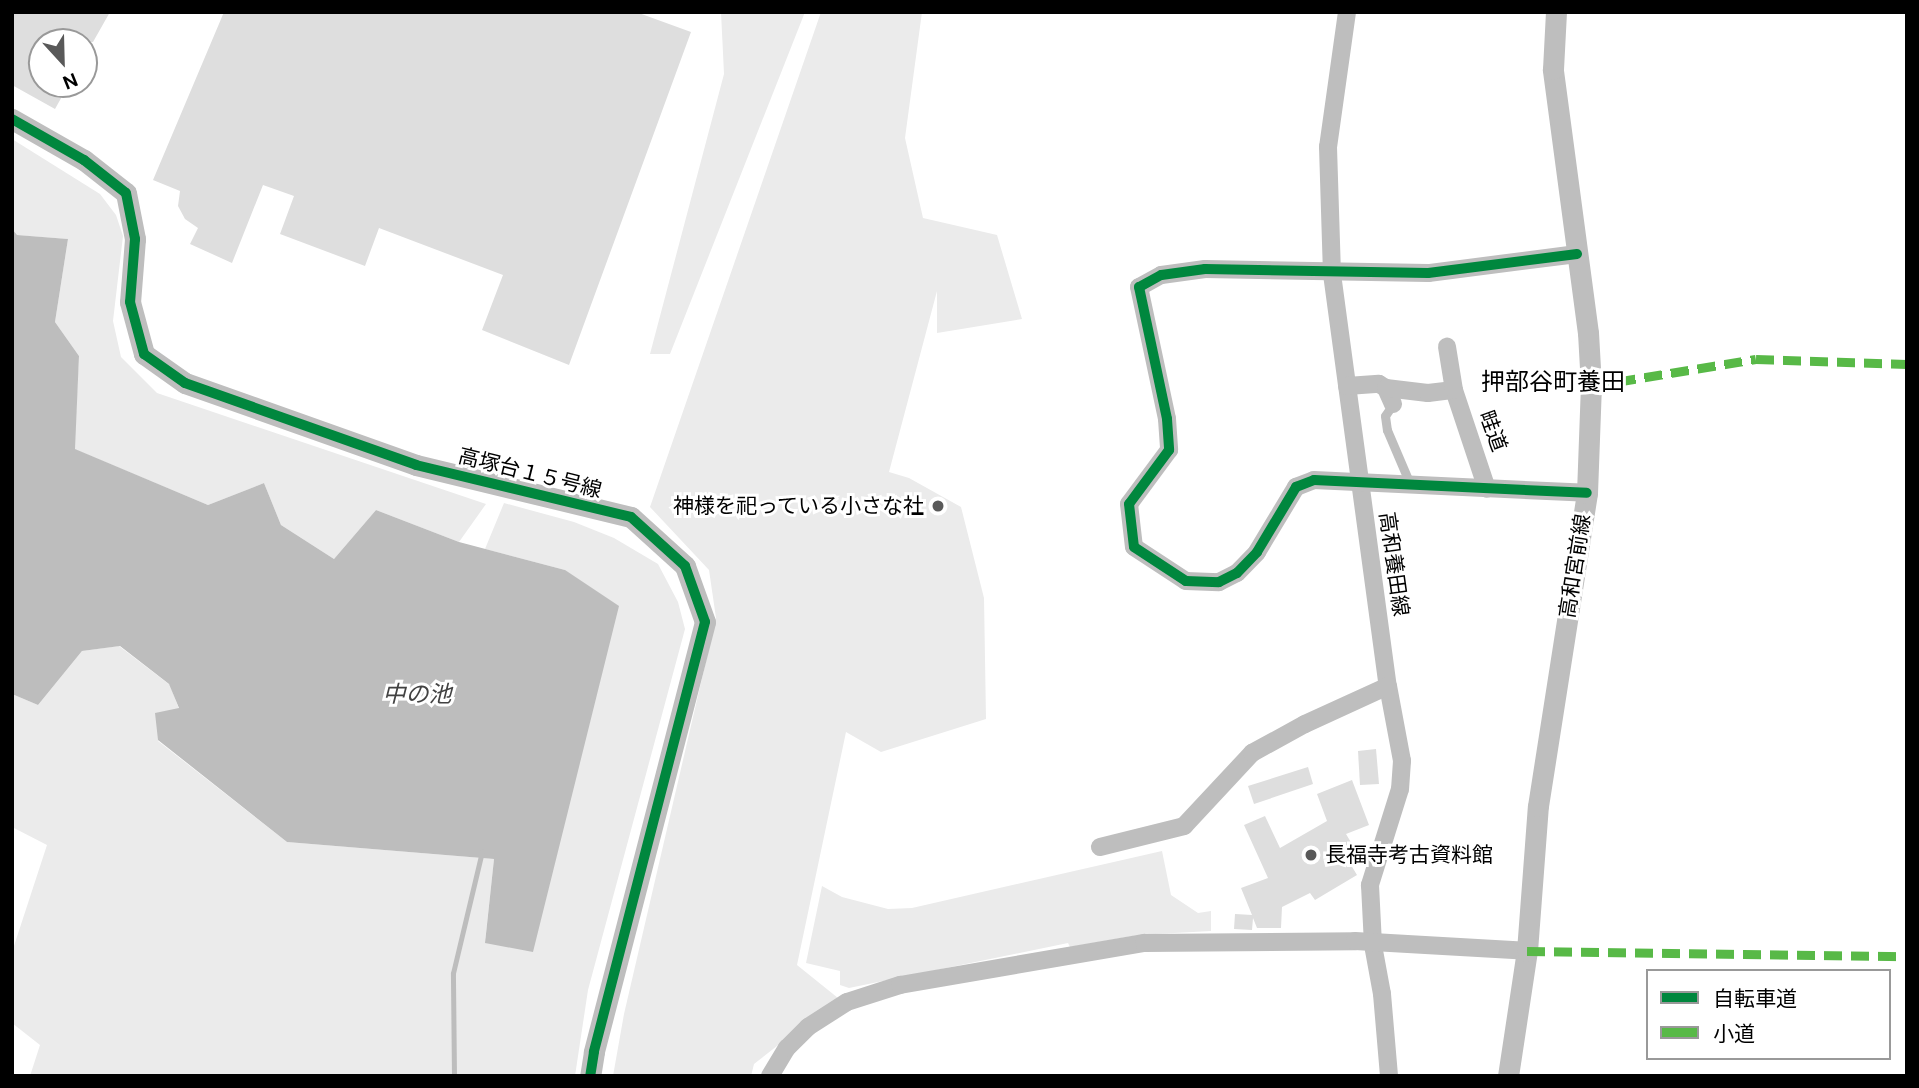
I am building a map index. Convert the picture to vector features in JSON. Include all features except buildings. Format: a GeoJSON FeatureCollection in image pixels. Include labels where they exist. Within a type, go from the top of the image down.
{"type":"FeatureCollection","features":[{"type":"Feature","properties":{"kind":"street","name":"高和養田線"},"geometry":{"type":"LineString","coordinates":[[1347,12],[1328,147],[1332,274],[1388,687],[1402,761],[1400,789],[1370,885],[1373,945],[1382,994],[1389,1076]]}},
{"type":"Feature","properties":{"kind":"street","name":"高和宮前線"},"geometry":{"type":"LineString","coordinates":[[1508,1076],[1527,951],[1538,806],[1587,493],[1591,386],[1553,69],[1556,12]]}},
{"type":"Feature","properties":{"kind":"street","name":"高塚台１５号線"},"geometry":{"type":"LineString","coordinates":[[12,119],[84,160],[126,193],[135,239],[130,302],[144,354],[185,383],[416,465],[631,517],[685,566],[705,622],[597,1039],[590,1076]]}},
{"type":"Feature","properties":{"kind":"street"},"geometry":{"type":"LineString","coordinates":[[1577,254],[1428,273],[1332,274],[1205,270],[1161,275],[1139,287],[1167,418],[1169,450],[1129,504],[1133,548],[1186,581],[1219,582],[1237,573],[1257,552],[1296,487],[1314,480],[1587,493]]}},
{"type":"Feature","properties":{"kind":"street","name":"畦道"},"geometry":{"type":"LineString","coordinates":[[1447,347],[1454,390],[1487,489]]}},
{"type":"Feature","properties":{"kind":"street"},"geometry":{"type":"LineString","coordinates":[[1347,386],[1379,384],[1389,396],[1454,390]]}},
{"type":"Feature","properties":{"kind":"street"},"geometry":{"type":"LineString","coordinates":[[1100,847],[1184,825],[1252,753],[1305,723],[1388,687]]}},
{"type":"Feature","properties":{"kind":"street"},"geometry":{"type":"LineString","coordinates":[[770,1076],[787,1048],[808,1027],[847,1002],[900,985],[1144,943],[1355,942],[1527,951]]}},
{"type":"Feature","properties":{"kind":"lane"},"geometry":{"type":"LineString","coordinates":[[1389,396],[1385,416],[1387,430],[1411,486]]}},
{"type":"Feature","properties":{"kind":"shaded area"},"geometry":{"type":"Polygon","coordinates":[[[721,12],[805,12],[670,354],[650,354],[724,74],[721,12]]]}},
{"type":"Feature","properties":{"kind":"shaded area"},"geometry":{"type":"Polygon","coordinates":[[[821,12],[922,12],[905,138],[923,218],[997,235],[1022,319],[937,333],[937,291],[889,472],[909,478],[961,507],[984,598],[986,719],[881,752],[846,732],[797,965],[838,998],[754,1064],[751,1076],[613,1076],[624,1014],[716,618],[709,570],[650,507],[821,12]]]}},
{"type":"Feature","properties":{"kind":"shaded area"},"geometry":{"type":"Polygon","coordinates":[[[12,139],[100,194],[116,215],[123,236],[113,321],[121,357],[157,393],[486,504],[459,542],[376,510],[334,559],[281,525],[264,483],[208,505],[74,449],[79,356],[55,322],[68,239],[16,235],[12,229],[12,139]]]}},
{"type":"Feature","properties":{"kind":"shaded area"},"geometry":{"type":"Polygon","coordinates":[[[504,503],[574,522],[614,538],[658,564],[678,602],[685,629],[588,990],[575,1076],[30,1076],[40,1045],[12,1023],[12,952],[47,845],[12,827],[12,694],[38,705],[82,651],[119,646],[170,685],[179,709],[158,741],[287,842],[494,859],[485,942],[565,570],[485,549],[504,503]]]}},
{"type":"Feature","properties":{"kind":"shaded area"},"geometry":{"type":"Polygon","coordinates":[[[1162,851],[1171,895],[1198,913],[1211,911],[1211,931],[1138,935],[1070,947],[1068,943],[849,988],[840,985],[840,971],[806,963],[822,886],[842,897],[888,909],[912,908],[1162,851]]]}},
{"type":"Feature","properties":{"kind":"water","name":"中の池"},"geometry":{"type":"Polygon","coordinates":[[[12,229],[17,235],[68,239],[55,322],[79,356],[75,449],[208,505],[264,483],[281,525],[334,559],[376,510],[459,542],[565,570],[619,606],[533,952],[485,943],[494,859],[287,842],[158,740],[155,713],[179,708],[169,684],[120,646],[82,651],[38,705],[12,694],[12,229]]]}},
{"type":"Feature","properties":{"kind":"waterway"},"geometry":{"type":"LineString","coordinates":[[454,1076],[453,973],[482,851]]}},
{"type":"Feature","properties":{"kind":"marked path"},"geometry":{"type":"LineString","coordinates":[[1591,386],[1756,359],[1907,364]]}},
{"type":"Feature","properties":{"kind":"marked path"},"geometry":{"type":"LineString","coordinates":[[1527,951],[1907,956]]}},
{"type":"Feature","properties":{"kind":"cycle path"},"geometry":{"type":"LineString","coordinates":[[12,119],[84,160],[126,193],[135,239],[130,302],[144,354],[185,383],[416,465],[631,517],[685,566],[705,622],[590,1076]]}},
{"type":"Feature","properties":{"kind":"cycle path"},"geometry":{"type":"LineString","coordinates":[[1577,254],[1428,273],[1205,269],[1161,275],[1139,287],[1167,419],[1169,450],[1129,504],[1134,547],[1186,581],[1219,582],[1237,573],[1257,552],[1296,487],[1314,480],[1587,493]]}},
{"type":"Feature","properties":{"kind":"place","name":"神様を祀っている小さな社"},"geometry":{"type":"Point","coordinates":[938,506]}},
{"type":"Feature","properties":{"kind":"place","name":"長福寺考古資料館"},"geometry":{"type":"Point","coordinates":[1311,855]}},
{"type":"Feature","properties":{"kind":"district","name":"押部谷町養田"},"geometry":{"type":"Point","coordinates":[1553,382]}}]}
